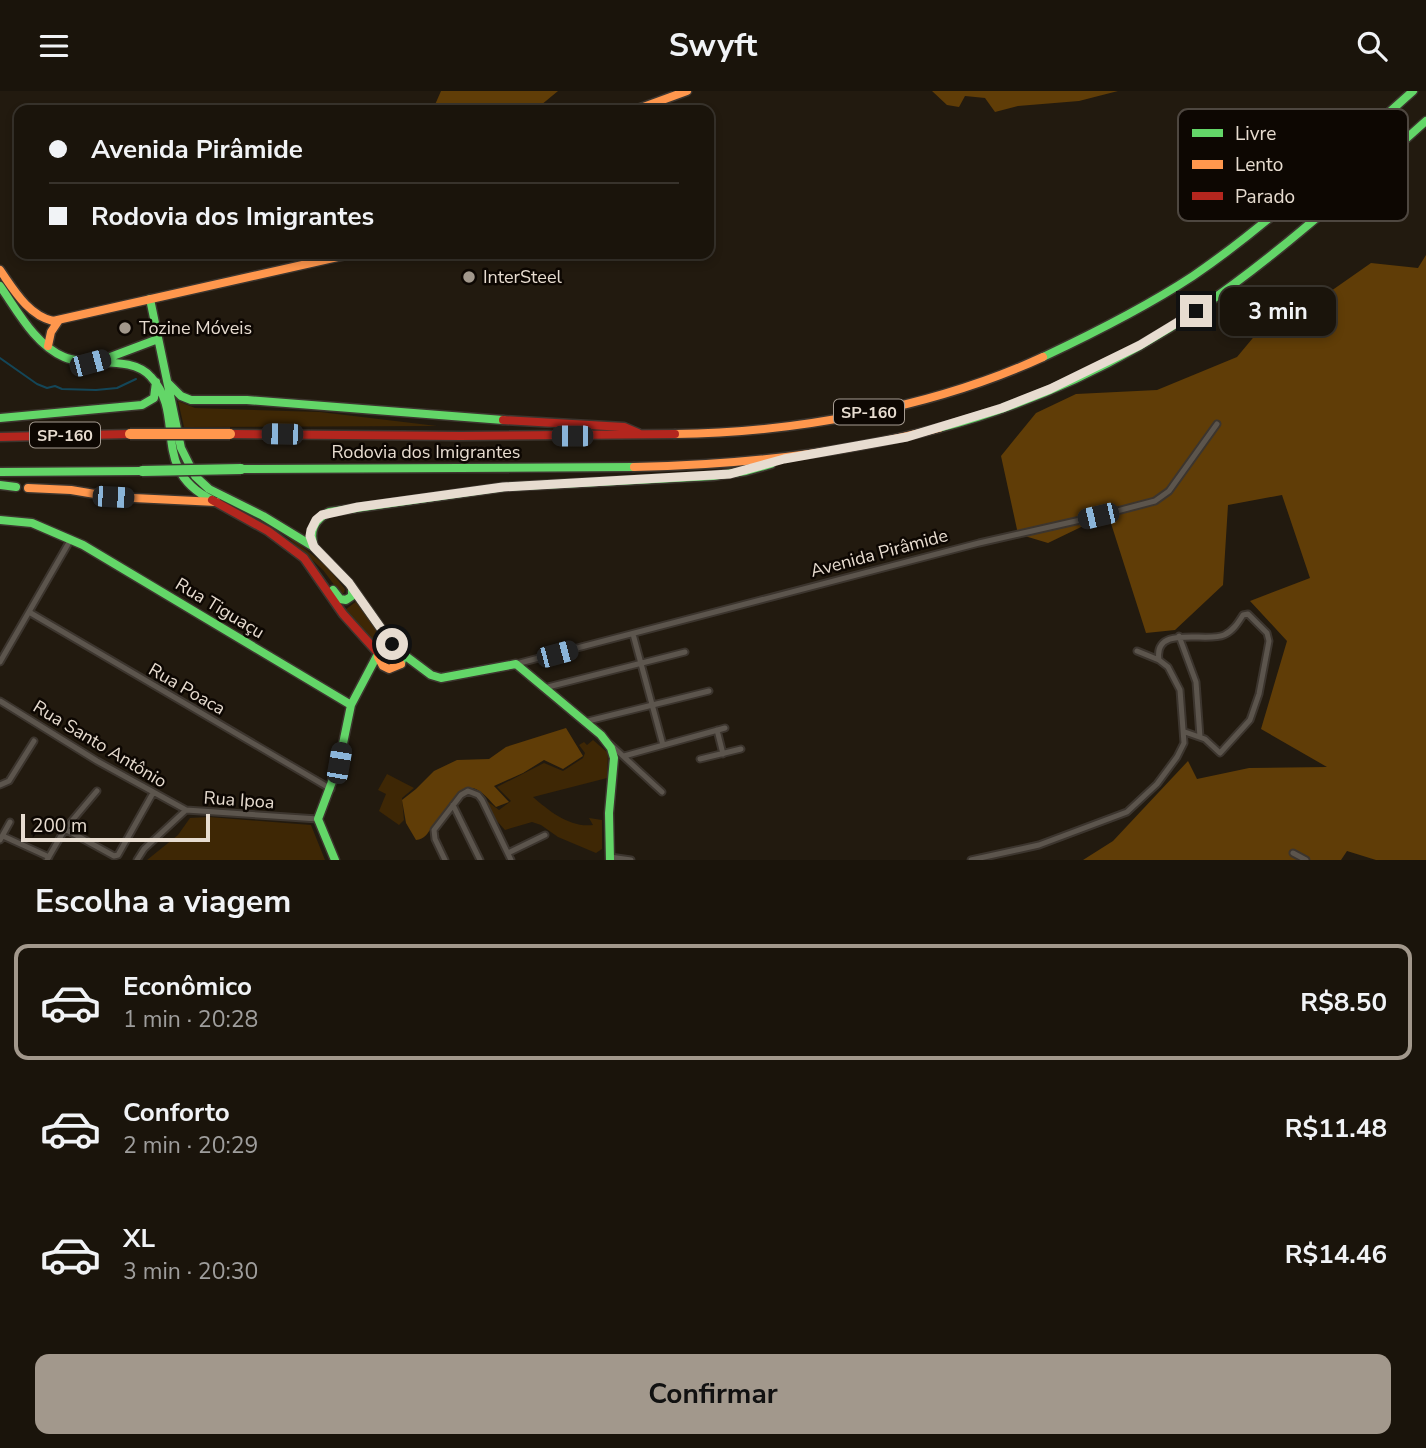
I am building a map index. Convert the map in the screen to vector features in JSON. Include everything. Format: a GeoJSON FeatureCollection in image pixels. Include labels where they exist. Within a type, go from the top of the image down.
{"type":"FeatureCollection","features":[{"type":"Feature","properties":{"kind":"main road"},"geometry":{"type":"LineString","coordinates":[[649,105],[687,91]]}},
{"type":"Feature","properties":{"kind":"main road","name":"Rodovia dos Imigrantes"},"geometry":{"type":"LineString","coordinates":[[1393,109],[1413,91]]}},
{"type":"Feature","properties":{"kind":"main road","name":"Rodovia dos Imigrantes"},"geometry":{"type":"LineString","coordinates":[[1408,137],[1426,121]]}},
{"type":"Feature","properties":{"kind":"main road","name":"Rodovia dos Imigrantes"},"geometry":{"type":"LineString","coordinates":[[0,437],[230,434],[642,435],[765,430],[831,420],[938,397],[1047,356],[1093,334],[1192,276],[1265,221]]}},
{"type":"Feature","properties":{"kind":"main road","name":"Rodovia dos Imigrantes"},"geometry":{"type":"LineString","coordinates":[[0,472],[663,466],[784,459],[907,437],[1002,408],[1092,370],[1140,345],[1196,311],[1236,282],[1310,221]]}},
{"type":"Feature","properties":{"kind":"main road"},"geometry":{"type":"LineString","coordinates":[[0,270],[34,314],[44,320],[59,320],[329,259]]}},
{"type":"Feature","properties":{"kind":"main road"},"geometry":{"type":"LineString","coordinates":[[0,286],[48,346],[66,358],[132,367],[145,371],[156,382],[177,468],[193,490],[271,533],[296,551],[343,600],[350,599],[353,593],[349,583]]}},
{"type":"Feature","properties":{"kind":"main road"},"geometry":{"type":"LineString","coordinates":[[150,299],[181,448],[195,476],[209,489],[263,516],[314,547],[349,583],[392,644],[400,649],[402,659],[394,669],[380,659],[343,614],[316,570]]}},
{"type":"Feature","properties":{"kind":"main road"},"geometry":{"type":"LineString","coordinates":[[48,346],[51,332],[59,320]]}},
{"type":"Feature","properties":{"kind":"main road"},"geometry":{"type":"LineString","coordinates":[[90,363],[120,355],[158,339]]}},
{"type":"Feature","properties":{"kind":"main road"},"geometry":{"type":"LineString","coordinates":[[0,418],[142,405],[154,398],[156,382]]}},
{"type":"Feature","properties":{"kind":"main road"},"geometry":{"type":"LineString","coordinates":[[168,383],[181,396],[194,401],[247,400],[624,427],[642,435]]}},
{"type":"Feature","properties":{"kind":"main road"},"geometry":{"type":"LineString","coordinates":[[314,547],[311,530],[316,520],[329,512],[503,487],[713,476],[746,471],[784,459]]}},
{"type":"Feature","properties":{"kind":"main road"},"geometry":{"type":"LineString","coordinates":[[0,485],[16,487]]}},
{"type":"Feature","properties":{"kind":"main road"},"geometry":{"type":"LineString","coordinates":[[28,488],[71,490],[113,497],[216,502]]}},
{"type":"Feature","properties":{"kind":"main road","name":"Rua Tiguaçu"},"geometry":{"type":"LineString","coordinates":[[0,520],[13,520],[71,539],[351,705]]}},
{"type":"Feature","properties":{"kind":"main road"},"geometry":{"type":"LineString","coordinates":[[335,860],[318,819],[339,763],[351,705],[367,678],[372,663],[380,659],[383,647],[392,644]]}},
{"type":"Feature","properties":{"kind":"main road"},"geometry":{"type":"LineString","coordinates":[[402,659],[441,678],[516,664],[606,740],[612,753],[614,768],[609,813],[610,858]]}},
{"type":"Feature","properties":{"kind":"street","name":"Avenida Pirâmide"},"geometry":{"type":"LineString","coordinates":[[516,664],[979,543],[1155,501],[1169,491],[1217,424]]}},
{"type":"Feature","properties":{"kind":"street"},"geometry":{"type":"LineString","coordinates":[[0,662],[71,539]]}},
{"type":"Feature","properties":{"kind":"street","name":"Rua Poaca"},"geometry":{"type":"LineString","coordinates":[[29,612],[331,789]]}},
{"type":"Feature","properties":{"kind":"street"},"geometry":{"type":"LineString","coordinates":[[1159,660],[1158,652],[1163,644],[1179,636],[1208,639],[1222,637],[1232,631],[1244,615],[1248,614],[1267,633],[1269,641],[1259,694],[1250,720],[1220,753],[1205,739],[1185,732]]}},
{"type":"Feature","properties":{"kind":"street"},"geometry":{"type":"LineString","coordinates":[[633,634],[663,745]]}},
{"type":"Feature","properties":{"kind":"street"},"geometry":{"type":"LineString","coordinates":[[1179,636],[1196,683],[1200,737]]}},
{"type":"Feature","properties":{"kind":"street"},"geometry":{"type":"LineString","coordinates":[[544,688],[685,652]]}},
{"type":"Feature","properties":{"kind":"street"},"geometry":{"type":"LineString","coordinates":[[971,860],[1039,845],[1126,812],[1157,784],[1184,744],[1185,732],[1178,683],[1172,671],[1159,660],[1137,652]]}},
{"type":"Feature","properties":{"kind":"street"},"geometry":{"type":"LineString","coordinates":[[584,722],[709,691]]}},
{"type":"Feature","properties":{"kind":"street","name":"Rua Santo Antônio"},"geometry":{"type":"LineString","coordinates":[[0,701],[186,810]]}},
{"type":"Feature","properties":{"kind":"street"},"geometry":{"type":"LineString","coordinates":[[624,756],[725,729]]}},
{"type":"Feature","properties":{"kind":"street"},"geometry":{"type":"LineString","coordinates":[[717,730],[723,754]]}},
{"type":"Feature","properties":{"kind":"street"},"geometry":{"type":"LineString","coordinates":[[606,740],[662,792]]}},
{"type":"Feature","properties":{"kind":"street"},"geometry":{"type":"LineString","coordinates":[[0,785],[9,781],[34,741]]}},
{"type":"Feature","properties":{"kind":"street"},"geometry":{"type":"LineString","coordinates":[[700,759],[741,749]]}},
{"type":"Feature","properties":{"kind":"street"},"geometry":{"type":"LineString","coordinates":[[614,768],[621,762],[633,765]]}},
{"type":"Feature","properties":{"kind":"street"},"geometry":{"type":"LineString","coordinates":[[10,823],[1,838],[48,859],[65,829],[97,791]]}},
{"type":"Feature","properties":{"kind":"street"},"geometry":{"type":"LineString","coordinates":[[445,860],[433,834],[434,830],[464,793],[473,792],[478,795],[511,860]]}},
{"type":"Feature","properties":{"kind":"street"},"geometry":{"type":"LineString","coordinates":[[65,829],[116,856],[153,793]]}},
{"type":"Feature","properties":{"kind":"street"},"geometry":{"type":"LineString","coordinates":[[453,805],[480,860]]}},
{"type":"Feature","properties":{"kind":"street","name":"Rua Ipoa"},"geometry":{"type":"LineString","coordinates":[[137,860],[144,849],[186,810],[318,819]]}},
{"type":"Feature","properties":{"kind":"street"},"geometry":{"type":"LineString","coordinates":[[508,853],[545,835]]}},
{"type":"Feature","properties":{"kind":"street"},"geometry":{"type":"LineString","coordinates":[[1293,853],[1306,860]]}},
{"type":"Feature","properties":{"kind":"street"},"geometry":{"type":"LineString","coordinates":[[610,858],[631,860]]}},
{"type":"Feature","properties":{"kind":"shaded area"},"geometry":{"type":"Polygon","coordinates":[[[441,91],[558,91],[541,105],[435,105],[441,91]]]}},
{"type":"Feature","properties":{"kind":"shaded area"},"geometry":{"type":"Polygon","coordinates":[[[932,91],[1118,91],[1079,101],[1018,106],[995,112],[985,98],[965,96],[959,107],[947,105],[932,91]]]}},
{"type":"Feature","properties":{"kind":"shaded area"},"geometry":{"type":"Polygon","coordinates":[[[1426,255],[1426,860],[1376,860],[1347,851],[1341,860],[1083,860],[1113,841],[1188,761],[1197,779],[1249,768],[1327,767],[1261,729],[1287,641],[1250,601],[1310,578],[1282,495],[1228,505],[1223,585],[1175,630],[1146,633],[1108,514],[1048,543],[1018,534],[1001,456],[1036,413],[1076,394],[1157,390],[1237,357],[1277,309],[1321,298],[1371,263],[1418,268],[1426,255]]]}},
{"type":"Feature","properties":{"kind":"shaded area"},"geometry":{"type":"Polygon","coordinates":[[[178,401],[195,408],[320,412],[437,426],[184,427],[178,401]]]}},
{"type":"Feature","properties":{"kind":"shaded area"},"geometry":{"type":"Polygon","coordinates":[[[286,536],[327,567],[345,589],[344,593],[341,594],[323,570],[286,536]]]}},
{"type":"Feature","properties":{"kind":"shaded area"},"geometry":{"type":"Polygon","coordinates":[[[358,600],[381,638],[376,643],[345,610],[358,600]]]}},
{"type":"Feature","properties":{"kind":"shaded area"},"geometry":{"type":"Polygon","coordinates":[[[566,728],[583,756],[563,769],[544,760],[494,786],[509,802],[496,807],[478,790],[468,788],[462,791],[426,836],[416,840],[406,823],[402,800],[434,771],[457,760],[489,759],[506,747],[566,728]]]}},
{"type":"Feature","properties":{"kind":"shaded area"},"geometry":{"type":"Polygon","coordinates":[[[593,740],[608,753],[607,778],[533,797],[553,813],[576,824],[593,825],[589,818],[602,820],[602,849],[596,853],[558,837],[532,822],[505,830],[496,820],[487,801],[499,810],[511,801],[497,787],[544,763],[563,771],[583,758],[585,753],[579,745],[584,742],[587,745],[593,740]]]}},
{"type":"Feature","properties":{"kind":"shaded area"},"geometry":{"type":"Polygon","coordinates":[[[387,774],[414,788],[402,798],[404,820],[399,825],[379,811],[386,794],[378,790],[387,774]]]}},
{"type":"Feature","properties":{"kind":"shaded area"},"geometry":{"type":"Polygon","coordinates":[[[190,818],[311,825],[325,860],[147,860],[178,835],[190,818]]]}},
{"type":"Feature","properties":{"kind":"waterway"},"geometry":{"type":"LineString","coordinates":[[0,358],[47,388],[117,388],[136,379]]}},
{"type":"Feature","properties":{"kind":"traffic: fast"},"geometry":{"type":"LineString","coordinates":[[1393,109],[1413,91]]}},
{"type":"Feature","properties":{"kind":"traffic: fast"},"geometry":{"type":"LineString","coordinates":[[1408,137],[1426,121]]}},
{"type":"Feature","properties":{"kind":"traffic: fast"},"geometry":{"type":"LineString","coordinates":[[1043,357],[1138,309],[1193,276],[1265,221]]}},
{"type":"Feature","properties":{"kind":"traffic: fast"},"geometry":{"type":"LineString","coordinates":[[939,428],[1041,394],[1139,346],[1230,287],[1312,221]]}},
{"type":"Feature","properties":{"kind":"traffic: fast"},"geometry":{"type":"LineString","coordinates":[[0,286],[35,336],[54,351],[64,357],[85,362],[121,363],[143,370],[151,377],[167,408],[171,441],[181,473],[193,487],[212,500]]}},
{"type":"Feature","properties":{"kind":"traffic: fast"},"geometry":{"type":"LineString","coordinates":[[150,299],[181,448],[195,476],[209,489],[263,516],[314,547],[349,583],[392,644],[400,649],[401,664]]}},
{"type":"Feature","properties":{"kind":"traffic: fast"},"geometry":{"type":"LineString","coordinates":[[97,362],[158,339]]}},
{"type":"Feature","properties":{"kind":"traffic: fast"},"geometry":{"type":"LineString","coordinates":[[0,418],[142,405],[154,398],[156,382]]}},
{"type":"Feature","properties":{"kind":"traffic: fast"},"geometry":{"type":"LineString","coordinates":[[168,383],[181,396],[191,400],[247,400],[503,420]]}},
{"type":"Feature","properties":{"kind":"traffic: fast"},"geometry":{"type":"LineString","coordinates":[[314,547],[314,527],[329,512],[504,487],[713,476],[771,464]]}},
{"type":"Feature","properties":{"kind":"traffic: fast"},"geometry":{"type":"LineString","coordinates":[[241,469],[634,467]]}},
{"type":"Feature","properties":{"kind":"traffic: fast"},"geometry":{"type":"LineString","coordinates":[[142,471],[241,469]]}},
{"type":"Feature","properties":{"kind":"traffic: fast"},"geometry":{"type":"LineString","coordinates":[[0,472],[142,471]]}},
{"type":"Feature","properties":{"kind":"traffic: fast"},"geometry":{"type":"LineString","coordinates":[[0,485],[16,487]]}},
{"type":"Feature","properties":{"kind":"traffic: fast"},"geometry":{"type":"LineString","coordinates":[[0,520],[32,523],[83,545],[351,705]]}},
{"type":"Feature","properties":{"kind":"traffic: fast"},"geometry":{"type":"LineString","coordinates":[[333,590],[340,599],[346,600],[352,596],[352,589]]}},
{"type":"Feature","properties":{"kind":"traffic: fast"},"geometry":{"type":"LineString","coordinates":[[335,860],[318,819],[339,763],[351,705],[380,650],[392,644]]}},
{"type":"Feature","properties":{"kind":"traffic: fast"},"geometry":{"type":"LineString","coordinates":[[403,654],[431,675],[441,678],[516,664],[601,735],[611,748],[614,758],[609,813],[610,860]]}},
{"type":"Feature","properties":{"kind":"traffic: slow"},"geometry":{"type":"LineString","coordinates":[[649,105],[687,91]]}},
{"type":"Feature","properties":{"kind":"traffic: slow"},"geometry":{"type":"LineString","coordinates":[[0,270],[29,307],[53,321],[329,259]]}},
{"type":"Feature","properties":{"kind":"traffic: slow"},"geometry":{"type":"LineString","coordinates":[[48,346],[51,332],[59,320]]}},
{"type":"Feature","properties":{"kind":"traffic: slow"},"geometry":{"type":"LineString","coordinates":[[675,434],[768,429],[863,414],[957,390],[1043,357]]}},
{"type":"Feature","properties":{"kind":"traffic: slow"},"geometry":{"type":"LineString","coordinates":[[634,467],[788,457],[863,445],[939,428]]}},
{"type":"Feature","properties":{"kind":"traffic: slow"},"geometry":{"type":"LineString","coordinates":[[130,434],[230,434]]}},
{"type":"Feature","properties":{"kind":"traffic: slow"},"geometry":{"type":"LineString","coordinates":[[28,488],[71,490],[113,497],[216,502]]}},
{"type":"Feature","properties":{"kind":"traffic: slow"},"geometry":{"type":"LineString","coordinates":[[378,657],[383,666],[389,669],[401,664]]}},
{"type":"Feature","properties":{"kind":"traffic: jam"},"geometry":{"type":"LineString","coordinates":[[503,420],[624,427],[638,433]]}},
{"type":"Feature","properties":{"kind":"traffic: jam"},"geometry":{"type":"LineString","coordinates":[[0,437],[130,434]]}},
{"type":"Feature","properties":{"kind":"traffic: jam"},"geometry":{"type":"LineString","coordinates":[[230,434],[675,434]]}},
{"type":"Feature","properties":{"kind":"traffic: jam"},"geometry":{"type":"LineString","coordinates":[[212,500],[268,531],[304,558],[343,614],[379,654]]}},
{"type":"Feature","properties":{"kind":"place","name":"InterSteel"},"geometry":{"type":"Point","coordinates":[469,277]}},
{"type":"Feature","properties":{"kind":"place","name":"Tozine Móveis"},"geometry":{"type":"Point","coordinates":[125,328]}},
{"type":"Feature","properties":{"kind":"route"},"geometry":{"type":"LineString","coordinates":[[392,644],[349,583],[314,547],[311,530],[322,515],[358,507],[503,487],[730,474],[784,459],[907,437],[1002,408],[1050,389],[1140,345],[1196,311]]}}]}
